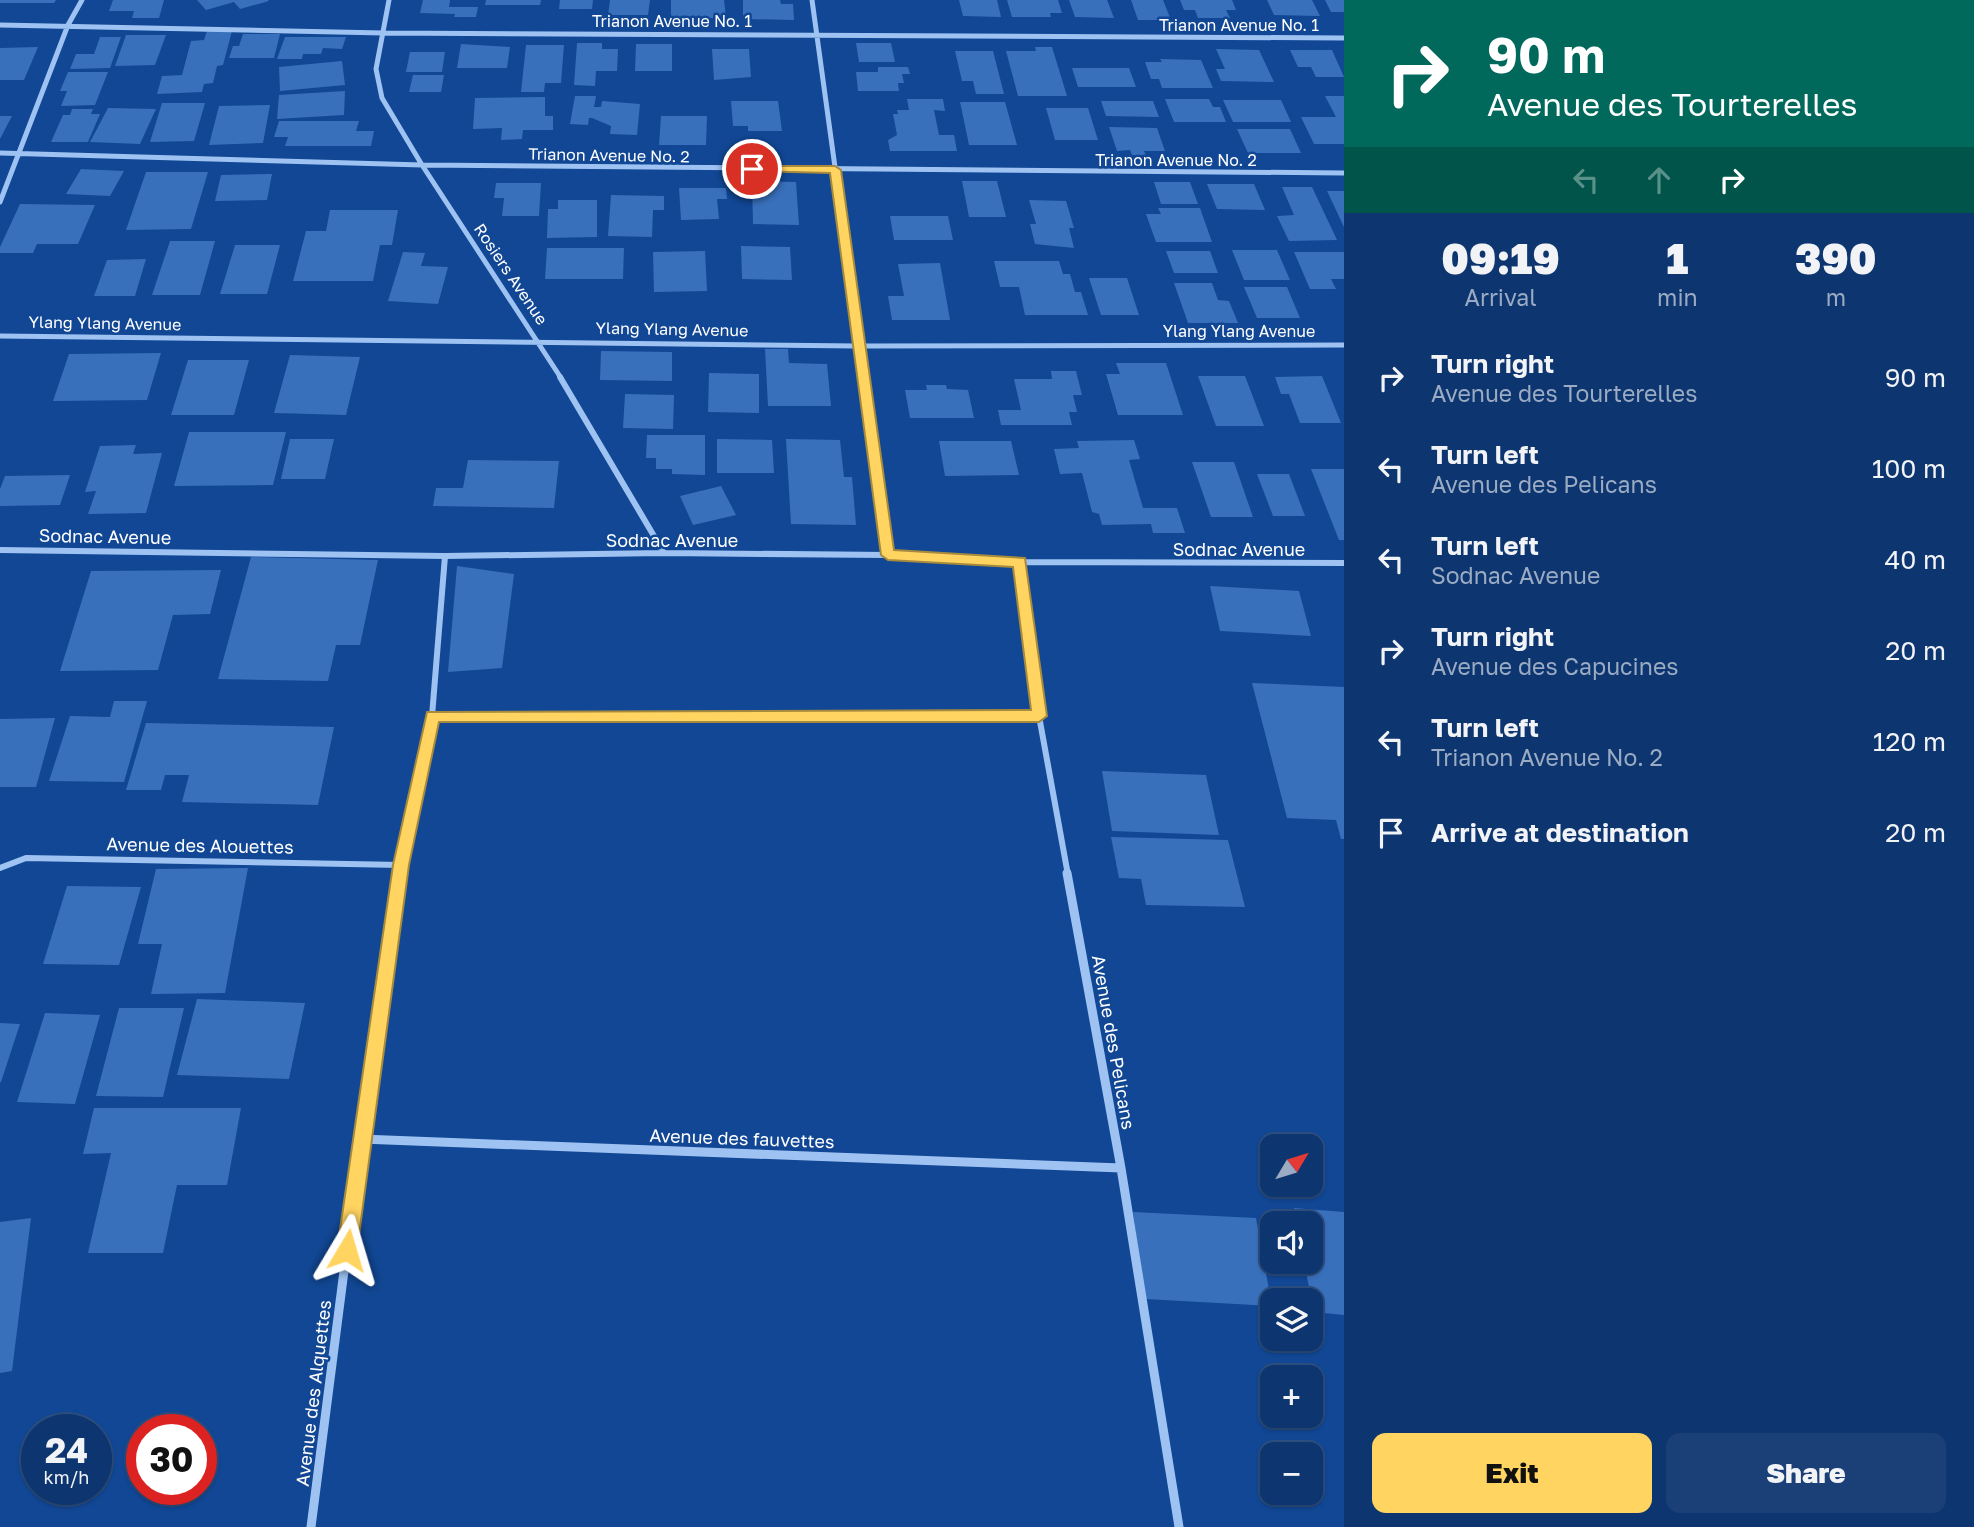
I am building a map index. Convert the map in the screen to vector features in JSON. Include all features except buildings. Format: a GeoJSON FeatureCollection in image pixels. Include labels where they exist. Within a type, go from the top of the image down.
{"type":"FeatureCollection","features":[{"type":"Feature","properties":{"kind":"street"},"geometry":{"type":"LineString","coordinates":[[0,202],[68,25],[82,0]]}},
{"type":"Feature","properties":{"kind":"street","name":"Rosiers Avenue"},"geometry":{"type":"LineString","coordinates":[[389,0],[376,69],[382,98],[422,166],[539,341],[664,553]]}},
{"type":"Feature","properties":{"kind":"street"},"geometry":{"type":"LineString","coordinates":[[811,0],[888,555]]}},
{"type":"Feature","properties":{"kind":"street","name":"Trianon Avenue No. 1"},"geometry":{"type":"LineString","coordinates":[[0,25],[383,33],[1344,37]]}},
{"type":"Feature","properties":{"kind":"street","name":"Trianon Avenue No. 2"},"geometry":{"type":"LineString","coordinates":[[0,153],[422,166],[1344,173]]}},
{"type":"Feature","properties":{"kind":"street","name":"Ylang Ylang Avenue"},"geometry":{"type":"LineString","coordinates":[[0,336],[857,346],[1344,345]]}},
{"type":"Feature","properties":{"kind":"street","name":"Sodnac Avenue"},"geometry":{"type":"LineString","coordinates":[[0,550],[445,556],[664,553],[888,555],[1020,562],[1344,563]]}},
{"type":"Feature","properties":{"kind":"street","name":"Avenue des Alquettes"},"geometry":{"type":"LineString","coordinates":[[311,1527],[401,865],[432,716],[445,556]]}},
{"type":"Feature","properties":{"kind":"street","name":"Avenue des Pelicans"},"geometry":{"type":"LineString","coordinates":[[1020,562],[1039,716],[1121,1168],[1179,1527]]}},
{"type":"Feature","properties":{"kind":"street"},"geometry":{"type":"LineString","coordinates":[[432,716],[1039,716]]}},
{"type":"Feature","properties":{"kind":"street","name":"Avenue des Alouettes"},"geometry":{"type":"LineString","coordinates":[[0,868],[26,858],[401,865]]}},
{"type":"Feature","properties":{"kind":"street","name":"Avenue des fauvettes"},"geometry":{"type":"LineString","coordinates":[[362,1139],[1121,1168]]}},
{"type":"Feature","properties":{"kind":"route"},"geometry":{"type":"LineString","coordinates":[[347,1250],[401,865],[432,716],[1039,716],[1020,562],[888,555],[857,346],[835,170],[752,169]]}}]}
